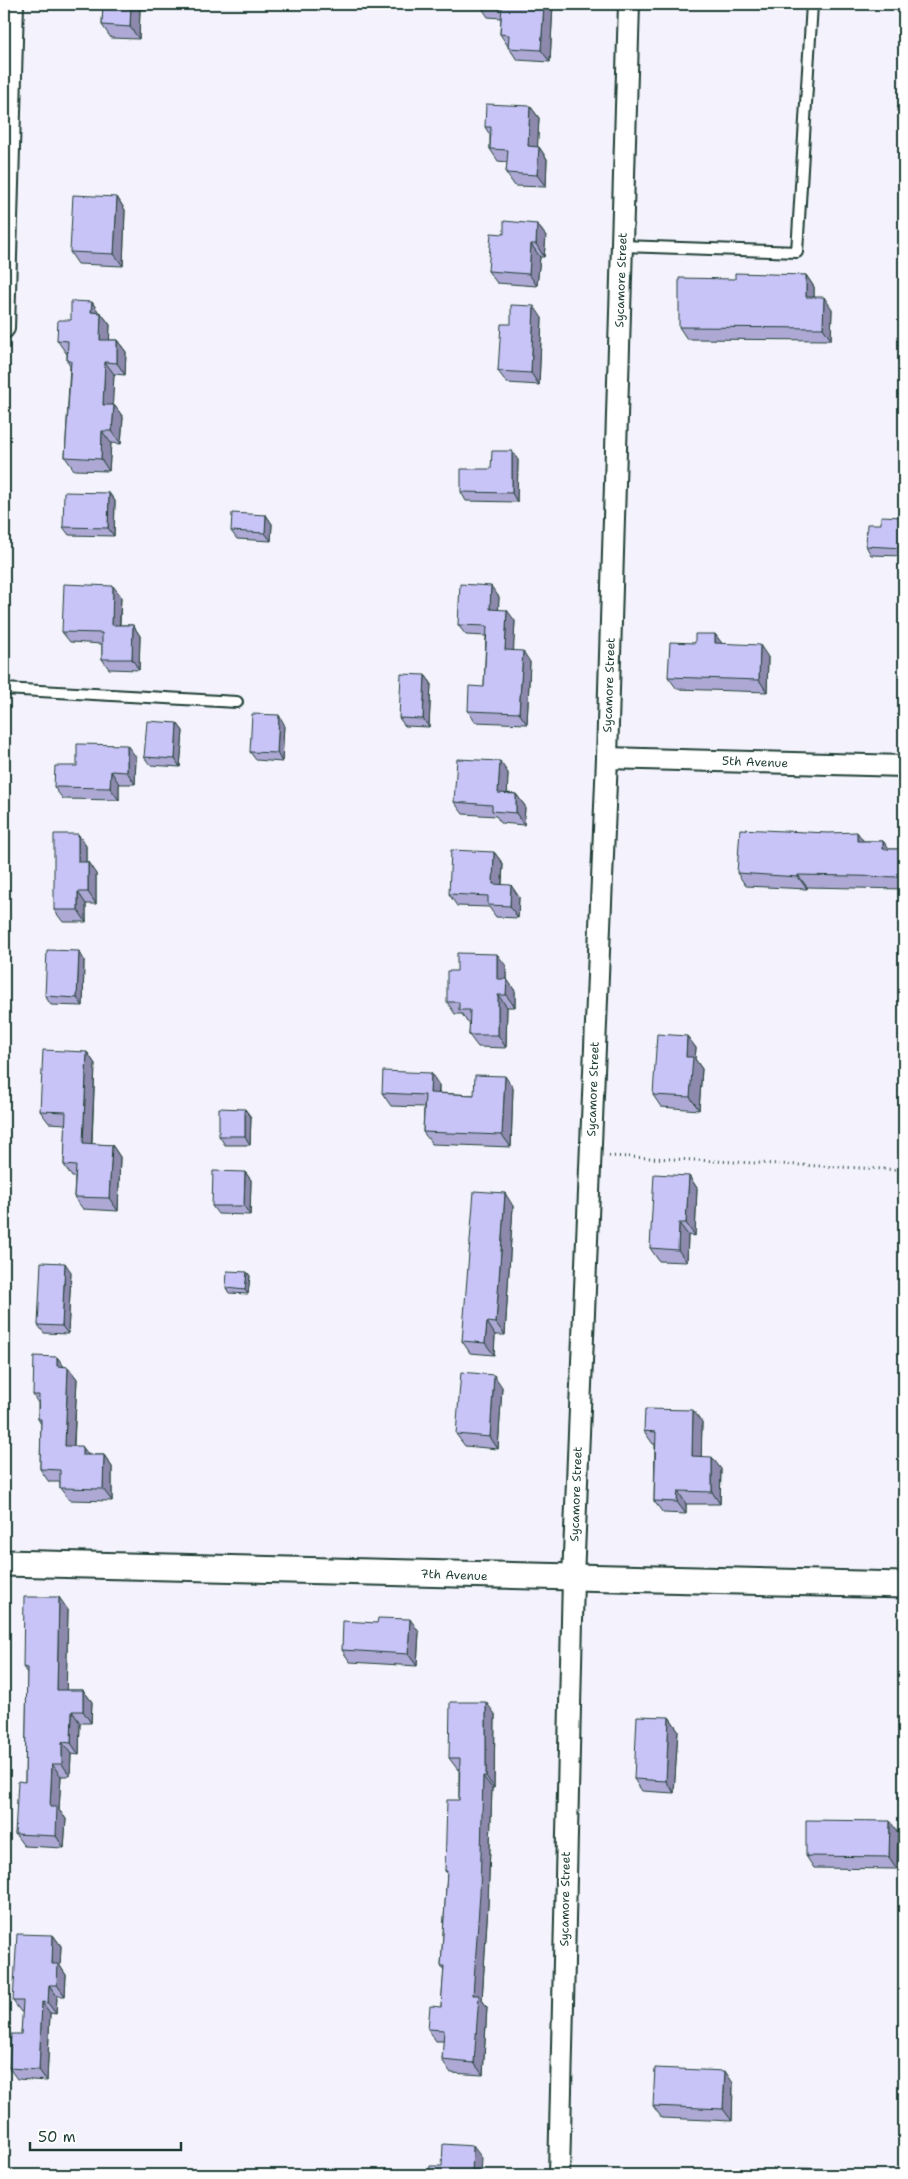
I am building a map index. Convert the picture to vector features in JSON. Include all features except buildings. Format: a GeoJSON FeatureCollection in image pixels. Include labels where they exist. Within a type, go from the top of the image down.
{"type":"FeatureCollection","features":[{"type":"Feature","properties":{"kind":"street"},"geometry":{"type":"LineString","coordinates":[[4,328],[13,4]]}},
{"type":"Feature","properties":{"kind":"street","name":"Sycamore Street"},"geometry":{"type":"LineString","coordinates":[[559,2175],[573,1578],[606,758],[629,4]]}},
{"type":"Feature","properties":{"kind":"street","name":"5th Avenue"},"geometry":{"type":"LineString","coordinates":[[606,758],[904,766]]}},
{"type":"Feature","properties":{"kind":"street","name":"7th Avenue"},"geometry":{"type":"LineString","coordinates":[[4,1563],[904,1585]]}},
{"type":"Feature","properties":{"kind":"lane"},"geometry":{"type":"LineString","coordinates":[[622,246],[797,252],[812,4]]}},
{"type":"Feature","properties":{"kind":"lane"},"geometry":{"type":"LineString","coordinates":[[4,689],[237,702]]}},
{"type":"Feature","properties":{"kind":"path"},"geometry":{"type":"LineString","coordinates":[[591,1155],[904,1170]]}}]}
